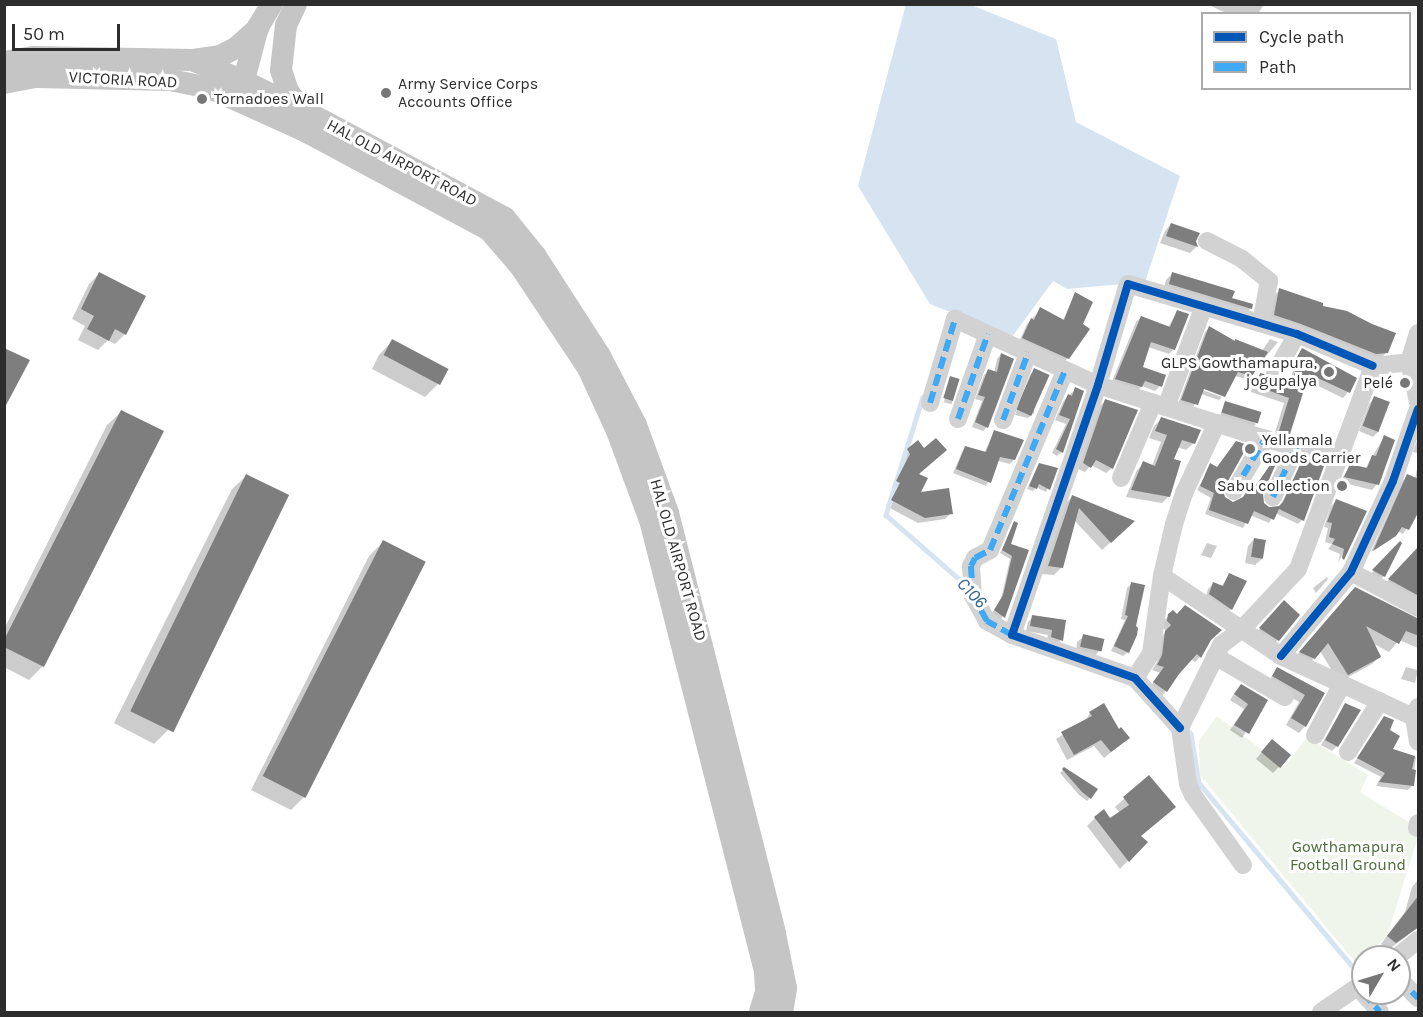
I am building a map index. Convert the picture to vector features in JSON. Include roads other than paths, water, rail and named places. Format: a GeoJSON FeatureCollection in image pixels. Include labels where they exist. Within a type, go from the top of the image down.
{"type":"FeatureCollection","features":[{"type":"Feature","properties":{"kind":"main road"},"geometry":{"type":"LineString","coordinates":[[241,90],[258,27],[272,4]]}},
{"type":"Feature","properties":{"kind":"main road"},"geometry":{"type":"LineString","coordinates":[[296,4],[286,25],[281,70],[288,92],[301,109]]}},
{"type":"Feature","properties":{"kind":"main road"},"geometry":{"type":"LineString","coordinates":[[192,60],[213,58],[228,52],[258,27]]}},
{"type":"Feature","properties":{"kind":"main road","name":"VICTORIA ROAD"},"geometry":{"type":"LineString","coordinates":[[4,62],[33,57],[192,60],[241,90]]}},
{"type":"Feature","properties":{"kind":"main road","name":"VICTORIA ROAD"},"geometry":{"type":"LineString","coordinates":[[4,83],[36,77],[170,80],[210,88],[241,90]]}},
{"type":"Feature","properties":{"kind":"main road","name":"HAL OLD AIRPORT ROAD"},"geometry":{"type":"LineString","coordinates":[[241,90],[301,109],[505,218],[536,255],[600,356],[636,425],[668,513],[775,934],[786,988],[782,1012]]}},
{"type":"Feature","properties":{"kind":"main road","name":"HAL OLD AIRPORT ROAD"},"geometry":{"type":"LineString","coordinates":[[241,90],[307,132],[489,230],[520,266],[588,368],[618,431],[650,520],[765,971],[766,992],[760,1012]]}},
{"type":"Feature","properties":{"kind":"street"},"geometry":{"type":"LineString","coordinates":[[1207,241],[1242,259],[1269,281],[1261,323]]}},
{"type":"Feature","properties":{"kind":"street"},"geometry":{"type":"LineString","coordinates":[[1012,635],[1098,385],[1128,284],[1298,334],[1373,366],[1408,362]]}},
{"type":"Feature","properties":{"kind":"street"},"geometry":{"type":"LineString","coordinates":[[1121,478],[1159,405],[1204,306]]}},
{"type":"Feature","properties":{"kind":"street"},"geometry":{"type":"LineString","coordinates":[[930,403],[955,320],[1098,385],[1265,439],[1339,458]]}},
{"type":"Feature","properties":{"kind":"street"},"geometry":{"type":"LineString","coordinates":[[1419,333],[1408,362],[1419,402]]}},
{"type":"Feature","properties":{"kind":"street"},"geometry":{"type":"LineString","coordinates":[[958,419],[988,334]]}},
{"type":"Feature","properties":{"kind":"street"},"geometry":{"type":"LineString","coordinates":[[1275,373],[1298,334]]}},
{"type":"Feature","properties":{"kind":"street"},"geometry":{"type":"LineString","coordinates":[[1004,420],[1028,353]]}},
{"type":"Feature","properties":{"kind":"street"},"geometry":{"type":"LineString","coordinates":[[1180,728],[1221,645],[1242,629],[1298,569],[1373,366]]}},
{"type":"Feature","properties":{"kind":"street"},"geometry":{"type":"LineString","coordinates":[[1065,371],[990,550],[975,558],[972,566],[973,596],[987,621],[1012,635],[1138,675],[1180,728],[1188,784],[1192,795],[1243,865]]}},
{"type":"Feature","properties":{"kind":"street"},"geometry":{"type":"LineString","coordinates":[[1281,656],[1351,572],[1393,481],[1419,409]]}},
{"type":"Feature","properties":{"kind":"street"},"geometry":{"type":"LineString","coordinates":[[1138,675],[1151,653],[1162,576],[1184,493],[1217,423]]}},
{"type":"Feature","properties":{"kind":"street"},"geometry":{"type":"LineString","coordinates":[[1234,492],[1265,439]]}},
{"type":"Feature","properties":{"kind":"street"},"geometry":{"type":"LineString","coordinates":[[1273,497],[1296,447]]}},
{"type":"Feature","properties":{"kind":"street"},"geometry":{"type":"LineString","coordinates":[[1351,572],[1419,608]]}},
{"type":"Feature","properties":{"kind":"street"},"geometry":{"type":"LineString","coordinates":[[1162,576],[1281,656],[1380,701],[1417,714],[1419,742]]}},
{"type":"Feature","properties":{"kind":"street"},"geometry":{"type":"LineString","coordinates":[[1215,656],[1285,697]]}},
{"type":"Feature","properties":{"kind":"street"},"geometry":{"type":"LineString","coordinates":[[1315,735],[1342,684]]}},
{"type":"Feature","properties":{"kind":"street"},"geometry":{"type":"LineString","coordinates":[[1348,752],[1380,701]]}},
{"type":"Feature","properties":{"kind":"street"},"geometry":{"type":"LineString","coordinates":[[1321,1012],[1351,995]]}},
{"type":"Feature","properties":{"kind":"water"},"geometry":{"type":"Polygon","coordinates":[[[906,4],[971,5],[1056,39],[1076,122],[1180,176],[1145,282],[1067,289],[1053,281],[1012,337],[930,304],[858,186],[906,4]]]}},
{"type":"Feature","properties":{"kind":"waterway","name":"C106"},"geometry":{"type":"LineString","coordinates":[[923,397],[886,515],[967,586]]}},
{"type":"Feature","properties":{"kind":"waterway","name":"C106"},"geometry":{"type":"LineString","coordinates":[[1186,728],[1191,734],[1199,783],[1351,965]]}},
{"type":"Feature","properties":{"kind":"place","name":"Army Service Corps Accounts Office"},"geometry":{"type":"Point","coordinates":[386,93]}},
{"type":"Feature","properties":{"kind":"place","name":"Tornadoes Wall"},"geometry":{"type":"Point","coordinates":[202,99]}},
{"type":"Feature","properties":{"kind":"place","name":"GLPS Gowthamapura, jogupalya"},"geometry":{"type":"Point","coordinates":[1329,372]}},
{"type":"Feature","properties":{"kind":"place","name":"Pelé"},"geometry":{"type":"Point","coordinates":[1405,383]}},
{"type":"Feature","properties":{"kind":"place","name":"Yellamala Goods Carrier"},"geometry":{"type":"Point","coordinates":[1250,449]}},
{"type":"Feature","properties":{"kind":"place","name":"Sabu collection"},"geometry":{"type":"Point","coordinates":[1342,486]}},
{"type":"Feature","properties":{"kind":"park label","name":"Gowthamapura Football Ground"},"geometry":{"type":"Point","coordinates":[1348,856]}}]}
